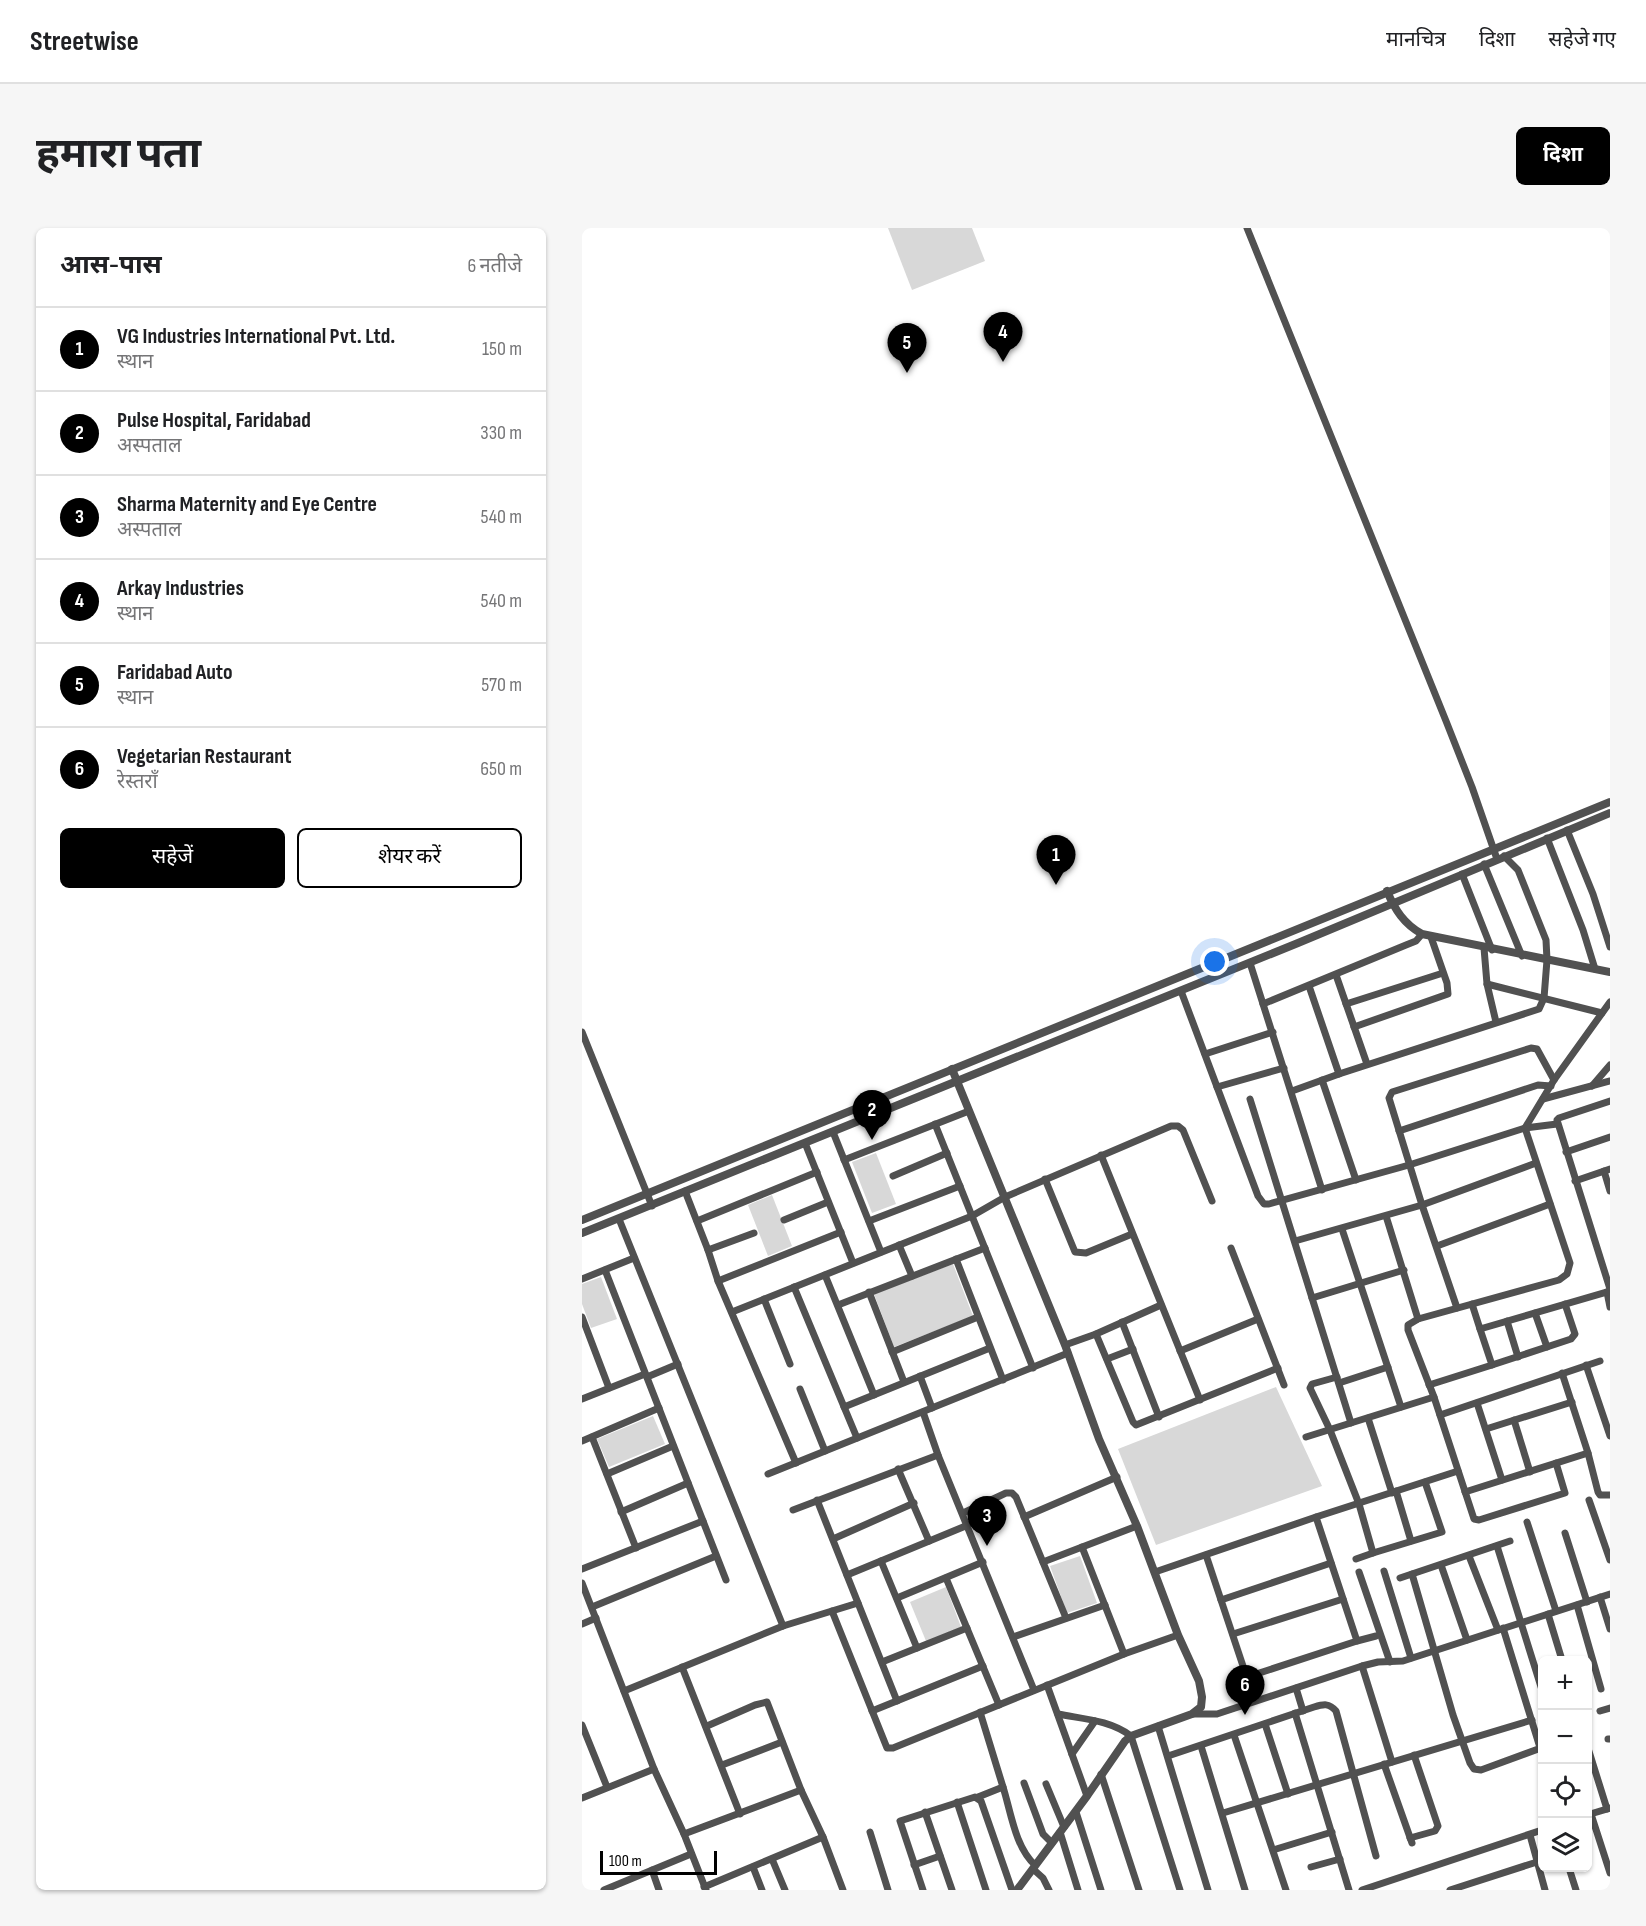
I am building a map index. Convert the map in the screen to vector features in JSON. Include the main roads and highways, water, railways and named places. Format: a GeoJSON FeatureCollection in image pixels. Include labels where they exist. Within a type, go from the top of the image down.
{"type":"FeatureCollection","features":[{"type":"Feature","properties":{"kind":"place","name":"Arkay Industries"},"geometry":{"type":"Point","coordinates":[1003,362]}},
{"type":"Feature","properties":{"kind":"place","name":"Faridabad Auto"},"geometry":{"type":"Point","coordinates":[907,373]}},
{"type":"Feature","properties":{"kind":"place","name":"VG Industries International Pvt. Ltd."},"geometry":{"type":"Point","coordinates":[1056,885]}},
{"type":"Feature","properties":{"kind":"place","name":"Pulse Hospital, Faridabad"},"geometry":{"type":"Point","coordinates":[872,1140]}},
{"type":"Feature","properties":{"kind":"place","name":"Sharma Maternity and Eye Centre"},"geometry":{"type":"Point","coordinates":[987,1546]}},
{"type":"Feature","properties":{"kind":"place","name":"Vegetarian Restaurant"},"geometry":{"type":"Point","coordinates":[1245,1715]}}]}
